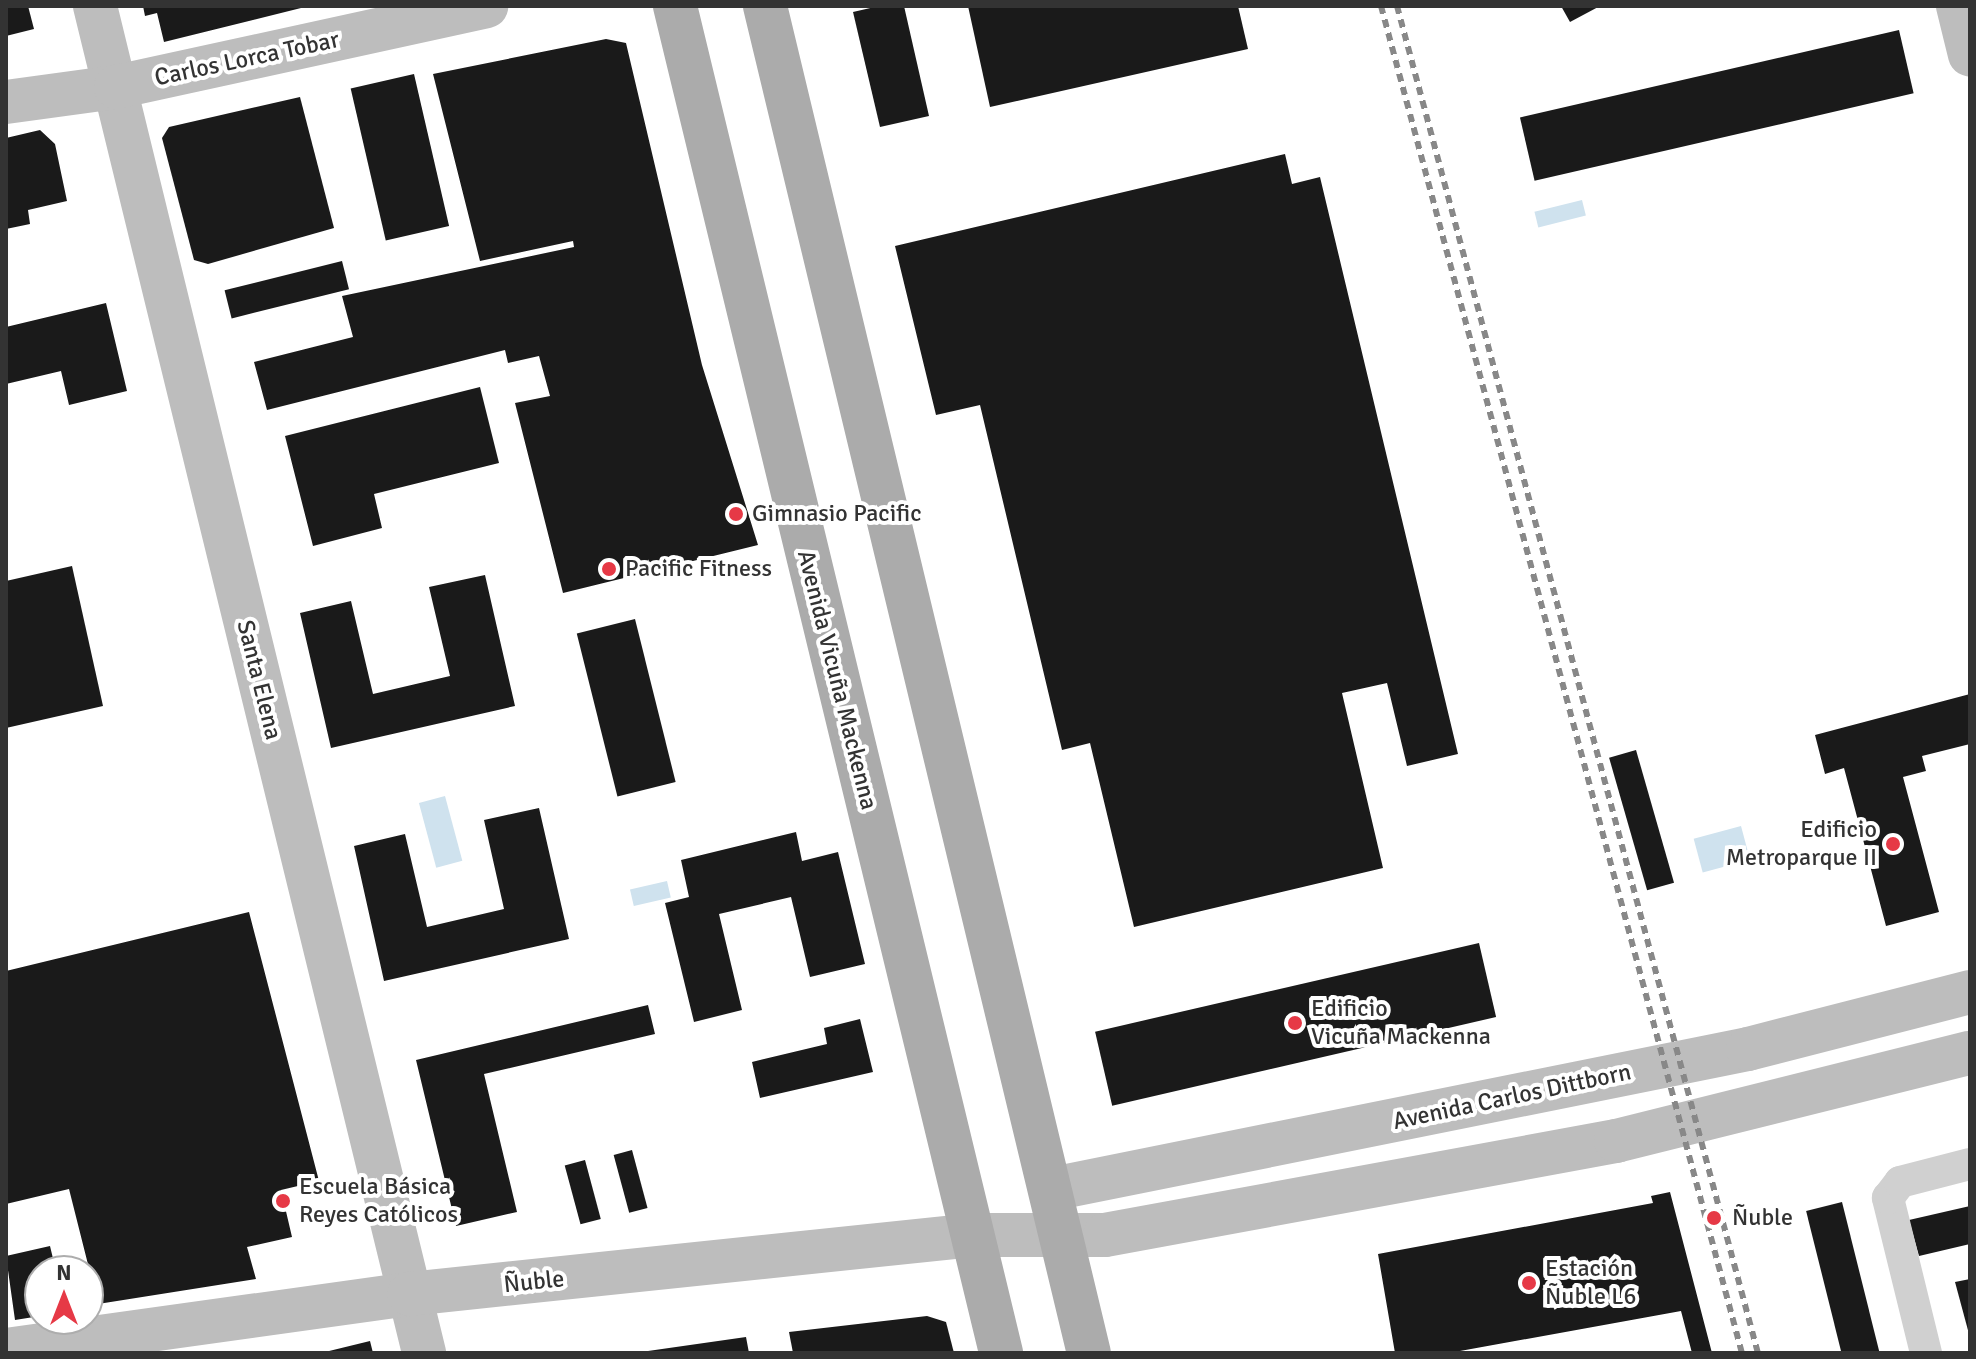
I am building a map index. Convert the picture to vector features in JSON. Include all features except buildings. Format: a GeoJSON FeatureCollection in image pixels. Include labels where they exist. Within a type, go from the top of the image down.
{"type":"FeatureCollection","features":[{"type":"Feature","properties":{"kind":"main road","name":"Santa Elena"},"geometry":{"type":"LineString","coordinates":[[95,6],[424,1353]]}},
{"type":"Feature","properties":{"kind":"main road","name":"Carlos Lorca Tobar"},"geometry":{"type":"LineString","coordinates":[[6,102],[116,87],[486,6]]}},
{"type":"Feature","properties":{"kind":"main road","name":"Avenida Vicuña Mackenna"},"geometry":{"type":"LineString","coordinates":[[675,6],[1001,1353]]}},
{"type":"Feature","properties":{"kind":"main road"},"geometry":{"type":"LineString","coordinates":[[765,6],[1065,1237],[1089,1353]]}},
{"type":"Feature","properties":{"kind":"main road"},"geometry":{"type":"LineString","coordinates":[[1958,6],[1970,55]]}},
{"type":"Feature","properties":{"kind":"main road","name":"Avenida Carlos Dittborn"},"geometry":{"type":"LineString","coordinates":[[1052,1189],[1748,1049],[1970,992]]}},
{"type":"Feature","properties":{"kind":"main road"},"geometry":{"type":"LineString","coordinates":[[1065,1237],[1474,1171],[1970,1053]]}},
{"type":"Feature","properties":{"kind":"main road","name":"Ñuble"},"geometry":{"type":"LineString","coordinates":[[6,1350],[409,1294],[973,1235],[1065,1237]]}},
{"type":"Feature","properties":{"kind":"main road"},"geometry":{"type":"LineString","coordinates":[[431,1353],[476,1288]]}},
{"type":"Feature","properties":{"kind":"street"},"geometry":{"type":"LineString","coordinates":[[1926,1353],[1890,1191],[1970,1164]]}},
{"type":"Feature","properties":{"kind":"water"},"geometry":{"type":"Polygon","coordinates":[[[1582,200],[1586,216],[1538,227],[1534,212],[1582,200]]]}},
{"type":"Feature","properties":{"kind":"water"},"geometry":{"type":"Polygon","coordinates":[[[445,796],[462,861],[436,868],[419,803],[445,796]]]}},
{"type":"Feature","properties":{"kind":"water"},"geometry":{"type":"Polygon","coordinates":[[[1741,826],[1750,860],[1703,872],[1694,839],[1741,826]]]}},
{"type":"Feature","properties":{"kind":"water"},"geometry":{"type":"Polygon","coordinates":[[[667,881],[671,898],[634,906],[630,890],[667,881]]]}},
{"type":"Feature","properties":{"kind":"railway"},"geometry":{"type":"LineString","coordinates":[[1381,6],[1742,1353]]}},
{"type":"Feature","properties":{"kind":"railway"},"geometry":{"type":"LineString","coordinates":[[1397,6],[1758,1353]]}},
{"type":"Feature","properties":{"kind":"place","name":"Gimnasio Pacific"},"geometry":{"type":"Point","coordinates":[736,514]}},
{"type":"Feature","properties":{"kind":"place","name":"Pacific Fitness"},"geometry":{"type":"Point","coordinates":[609,569]}},
{"type":"Feature","properties":{"kind":"place","name":"Edificio Metroparque II"},"geometry":{"type":"Point","coordinates":[1893,844]}},
{"type":"Feature","properties":{"kind":"place","name":"Edificio Vicuña Mackenna"},"geometry":{"type":"Point","coordinates":[1295,1023]}},
{"type":"Feature","properties":{"kind":"place","name":"Escuela Básica Reyes Católicos"},"geometry":{"type":"Point","coordinates":[283,1201]}},
{"type":"Feature","properties":{"kind":"place","name":"Ñuble"},"geometry":{"type":"Point","coordinates":[1714,1218]}},
{"type":"Feature","properties":{"kind":"place","name":"Estación Ñuble L6"},"geometry":{"type":"Point","coordinates":[1529,1283]}}]}
